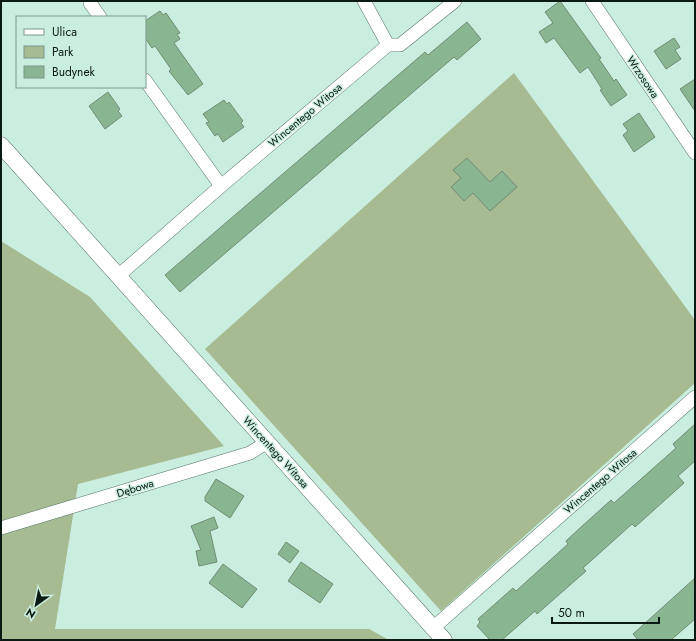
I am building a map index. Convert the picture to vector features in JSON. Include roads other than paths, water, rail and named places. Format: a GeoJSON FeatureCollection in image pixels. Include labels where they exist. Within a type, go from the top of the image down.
{"type":"FeatureCollection","features":[{"type":"Feature","properties":{"kind":"street"},"geometry":{"type":"LineString","coordinates":[[364,1],[388,45]]}},
{"type":"Feature","properties":{"kind":"street","name":"Wincentego Witosa"},"geometry":{"type":"LineString","coordinates":[[118,276],[221,186],[388,45],[400,44],[455,1]]}},
{"type":"Feature","properties":{"kind":"street","name":"Wrzosowa"},"geometry":{"type":"LineString","coordinates":[[592,1],[693,145]]}},
{"type":"Feature","properties":{"kind":"street"},"geometry":{"type":"LineString","coordinates":[[90,3],[99,16]]}},
{"type":"Feature","properties":{"kind":"street"},"geometry":{"type":"LineString","coordinates":[[146,81],[221,186]]}},
{"type":"Feature","properties":{"kind":"street","name":"Wincentego Witosa"},"geometry":{"type":"LineString","coordinates":[[1,145],[440,636],[695,397]]}},
{"type":"Feature","properties":{"kind":"street","name":"Dębowa"},"geometry":{"type":"LineString","coordinates":[[1,528],[250,453],[267,442]]}}]}
